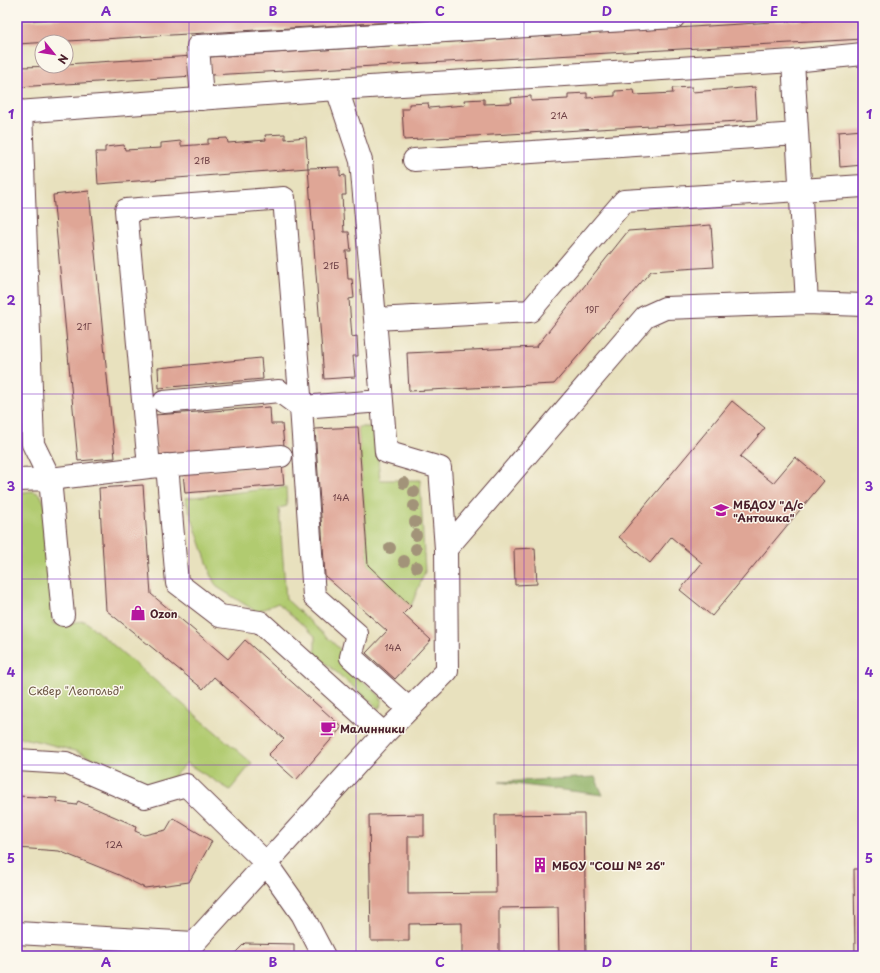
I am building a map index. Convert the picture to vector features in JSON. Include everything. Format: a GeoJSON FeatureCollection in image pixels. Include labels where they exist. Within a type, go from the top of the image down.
{"type":"FeatureCollection","features":[{"type":"Feature","properties":{"kind":"street"},"geometry":{"type":"LineString","coordinates":[[202,100],[198,46],[674,17]]}},
{"type":"Feature","properties":{"kind":"street"},"geometry":{"type":"LineString","coordinates":[[63,615],[50,479],[25,445],[19,111],[793,61],[863,54]]}},
{"type":"Feature","properties":{"kind":"street"},"geometry":{"type":"LineString","coordinates":[[793,61],[807,303]]}},
{"type":"Feature","properties":{"kind":"street"},"geometry":{"type":"LineString","coordinates":[[17,933],[188,949],[384,734],[447,671],[446,549],[440,468],[386,452],[361,161],[337,90]]}},
{"type":"Feature","properties":{"kind":"street"},"geometry":{"type":"LineString","coordinates":[[414,160],[797,134]]}},
{"type":"Feature","properties":{"kind":"street"},"geometry":{"type":"LineString","coordinates":[[375,319],[530,311],[624,201],[863,186]]}},
{"type":"Feature","properties":{"kind":"street"},"geometry":{"type":"LineString","coordinates":[[384,734],[260,622],[220,616],[177,582],[158,466],[126,210],[284,198],[301,407],[314,596],[357,634],[351,656],[409,709]]}},
{"type":"Feature","properties":{"kind":"street"},"geometry":{"type":"LineString","coordinates":[[446,549],[645,317],[665,308],[807,303],[863,305]]}},
{"type":"Feature","properties":{"kind":"street"},"geometry":{"type":"LineString","coordinates":[[164,402],[279,391],[301,407],[382,401]]}},
{"type":"Feature","properties":{"kind":"street"},"geometry":{"type":"LineString","coordinates":[[17,480],[50,479],[158,466],[281,456]]}},
{"type":"Feature","properties":{"kind":"street"},"geometry":{"type":"LineString","coordinates":[[17,760],[66,763],[145,797],[186,785],[266,863],[302,914],[324,956]]}},
{"type":"Feature","properties":{"kind":"green space"},"geometry":{"type":"Polygon","coordinates":[[[358,427],[375,427],[380,480],[420,480],[425,572],[411,606],[368,565],[358,427]]]}},
{"type":"Feature","properties":{"kind":"green space"},"geometry":{"type":"Polygon","coordinates":[[[286,487],[287,506],[279,508],[286,599],[344,653],[338,661],[379,695],[382,702],[381,707],[378,708],[315,654],[315,636],[278,603],[257,612],[217,587],[213,580],[185,498],[286,487]]]}},
{"type":"Feature","properties":{"kind":"green space","name":"Сквер \"Леопольд\""},"geometry":{"type":"Polygon","coordinates":[[[32,491],[40,494],[45,504],[53,624],[85,621],[252,763],[230,790],[186,763],[172,778],[158,783],[150,784],[122,781],[118,779],[120,770],[75,751],[17,737],[17,493],[32,491]]]}},
{"type":"Feature","properties":{"kind":"green space"},"geometry":{"type":"Polygon","coordinates":[[[595,777],[603,795],[499,782],[595,777]]]}},
{"type":"Feature","properties":{"kind":"building"},"geometry":{"type":"Polygon","coordinates":[[[88,17],[462,17],[74,41],[74,34],[34,34],[34,43],[17,44],[17,21],[88,17]]]}},
{"type":"Feature","properties":{"kind":"building"},"geometry":{"type":"Polygon","coordinates":[[[863,17],[863,39],[211,75],[210,57],[863,17]]]}},
{"type":"Feature","properties":{"kind":"building"},"geometry":{"type":"Polygon","coordinates":[[[193,56],[194,76],[17,87],[17,67],[34,67],[34,74],[74,74],[74,63],[193,56]]]}},
{"type":"Feature","properties":{"kind":"building"},"geometry":{"type":"Polygon","coordinates":[[[692,87],[692,92],[755,87],[757,120],[404,140],[402,109],[409,109],[409,104],[428,103],[429,108],[465,105],[464,100],[484,99],[484,104],[512,103],[511,98],[531,96],[531,101],[568,99],[568,94],[587,93],[587,98],[615,96],[615,91],[634,90],[635,95],[673,93],[672,88],[692,87]]]}},
{"type":"Feature","properties":{"kind":"building"},"geometry":{"type":"Polygon","coordinates":[[[863,130],[863,165],[840,167],[838,132],[863,130]]]}},
{"type":"Feature","properties":{"kind":"building"},"geometry":{"type":"Polygon","coordinates":[[[285,134],[285,139],[306,137],[308,168],[98,184],[96,152],[105,152],[105,147],[124,145],[125,150],[161,148],[161,143],[181,141],[181,146],[208,144],[208,139],[227,138],[228,143],[266,140],[265,135],[285,134]]]}},
{"type":"Feature","properties":{"kind":"building"},"geometry":{"type":"Polygon","coordinates":[[[340,167],[340,176],[345,175],[346,195],[342,195],[344,232],[349,232],[351,251],[346,251],[348,279],[352,279],[354,298],[349,299],[352,337],[357,336],[358,356],[353,356],[355,377],[324,379],[308,168],[340,167]]]}},
{"type":"Feature","properties":{"kind":"building"},"geometry":{"type":"Polygon","coordinates":[[[89,191],[115,458],[78,461],[53,195],[89,191]]]}},
{"type":"Feature","properties":{"kind":"building"},"geometry":{"type":"Polygon","coordinates":[[[711,225],[714,267],[651,271],[554,384],[409,391],[407,353],[536,347],[628,231],[711,225]]]}},
{"type":"Feature","properties":{"kind":"building"},"geometry":{"type":"Polygon","coordinates":[[[261,358],[263,379],[159,388],[158,368],[261,358]]]}},
{"type":"Feature","properties":{"kind":"building","name":"МБДОУ \"Д/с \"Антошка\""},"geometry":{"type":"Polygon","coordinates":[[[732,401],[765,428],[740,457],[773,483],[795,457],[824,481],[712,616],[680,590],[702,563],[671,537],[650,563],[619,537],[732,401]]]}},
{"type":"Feature","properties":{"kind":"building"},"geometry":{"type":"Polygon","coordinates":[[[270,407],[271,424],[282,424],[284,446],[157,455],[154,415],[270,407]]]}},
{"type":"Feature","properties":{"kind":"building"},"geometry":{"type":"Polygon","coordinates":[[[358,427],[368,565],[411,606],[403,614],[431,640],[395,679],[366,653],[387,631],[325,576],[315,429],[358,427]]]}},
{"type":"Feature","properties":{"kind":"building"},"geometry":{"type":"Polygon","coordinates":[[[282,465],[284,485],[185,493],[183,473],[282,465]]]}},
{"type":"Feature","properties":{"kind":"building"},"geometry":{"type":"Polygon","coordinates":[[[143,485],[151,594],[228,659],[245,640],[342,727],[296,780],[268,755],[284,739],[214,677],[203,689],[106,610],[99,488],[143,485]]]}},
{"type":"Feature","properties":{"kind":"building"},"geometry":{"type":"Polygon","coordinates":[[[535,548],[537,584],[515,585],[514,549],[535,548]]]}},
{"type":"Feature","properties":{"kind":"building"},"geometry":{"type":"Polygon","coordinates":[[[17,796],[57,798],[57,802],[76,805],[78,801],[136,826],[135,831],[144,835],[166,830],[173,818],[212,841],[189,882],[145,888],[119,875],[59,851],[17,848],[17,796]]]}},
{"type":"Feature","properties":{"kind":"building","name":"МБОУ \"СОШ № 26\""},"geometry":{"type":"Polygon","coordinates":[[[424,814],[424,836],[408,836],[408,894],[496,893],[495,815],[584,814],[586,956],[559,956],[558,907],[499,908],[499,956],[462,956],[462,923],[409,924],[409,941],[371,941],[369,815],[424,814]]]}},
{"type":"Feature","properties":{"kind":"building"},"geometry":{"type":"Polygon","coordinates":[[[854,869],[863,869],[863,956],[855,956],[854,869]]]}},
{"type":"Feature","properties":{"kind":"building"},"geometry":{"type":"Polygon","coordinates":[[[245,943],[294,944],[294,956],[232,956],[245,943]]]}},
{"type":"Feature","properties":{"kind":"place","name":"МБДОУ \"Д/с \"Антошка\""},"geometry":{"type":"Point","coordinates":[721,510]}},
{"type":"Feature","properties":{"kind":"place","name":"Ozon"},"geometry":{"type":"Point","coordinates":[138,613]}},
{"type":"Feature","properties":{"kind":"place","name":"Малинники"},"geometry":{"type":"Point","coordinates":[328,728]}},
{"type":"Feature","properties":{"kind":"place","name":"МБОУ \"СОШ № 26\""},"geometry":{"type":"Point","coordinates":[540,865]}}]}
